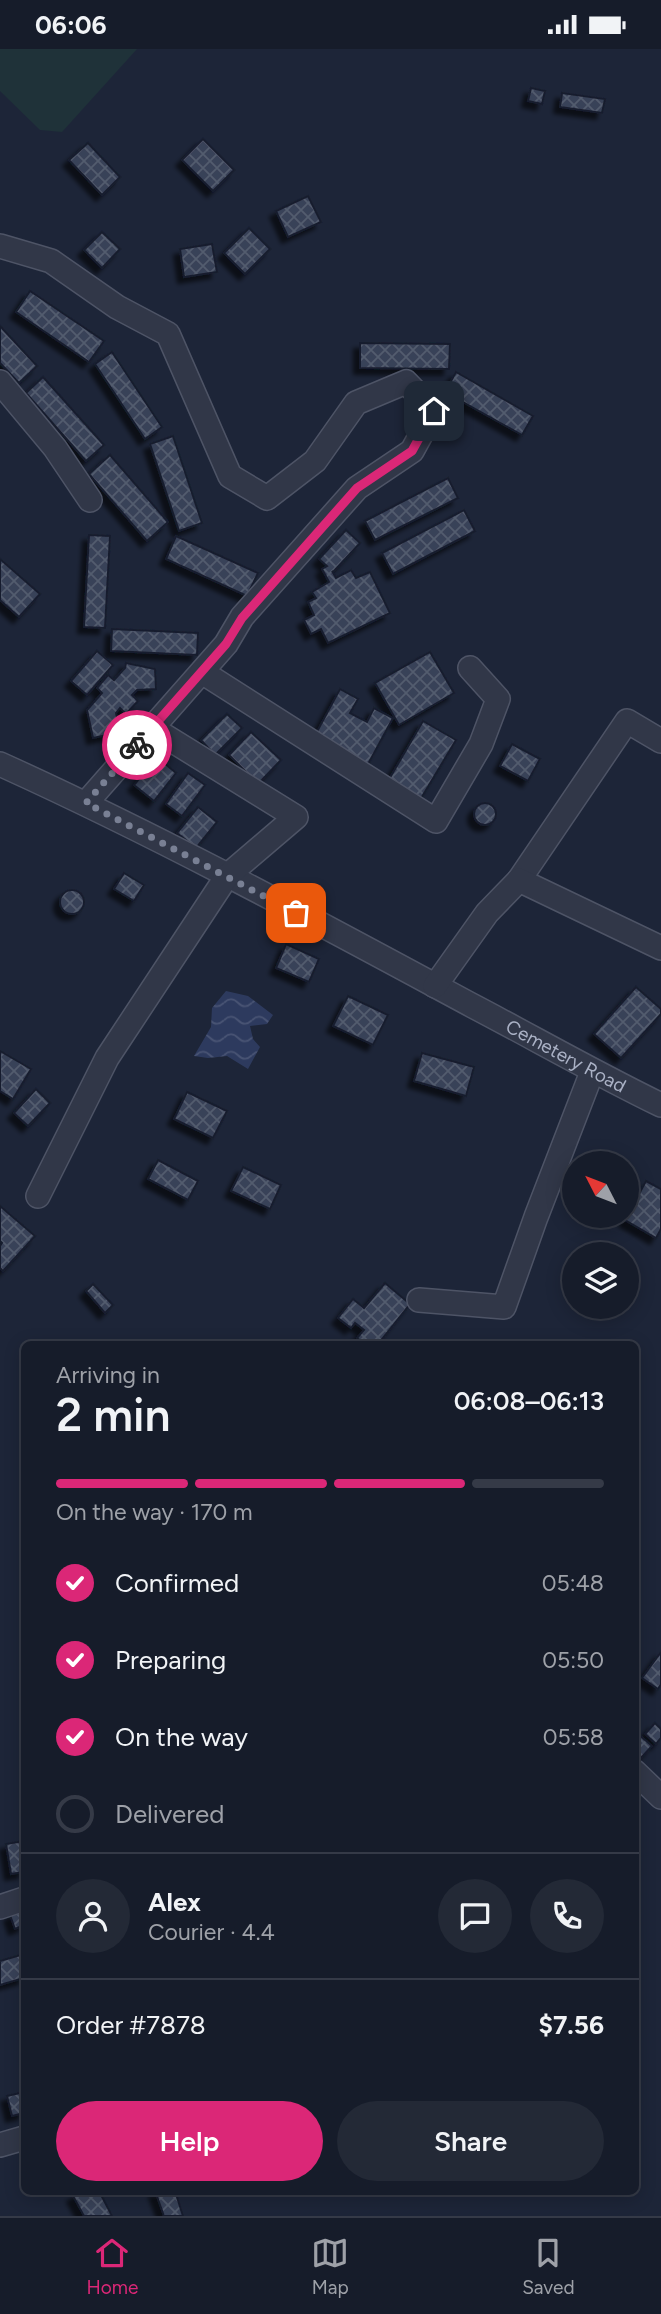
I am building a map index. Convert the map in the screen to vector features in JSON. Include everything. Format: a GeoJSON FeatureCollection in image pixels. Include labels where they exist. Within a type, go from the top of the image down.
{"type":"FeatureCollection","features":[{"type":"Feature","properties":{"kind":"street"},"geometry":{"type":"LineString","coordinates":[[0,246],[51,261],[117,307],[168,334],[230,476],[267,498],[315,461],[356,403],[405,381],[434,411],[412,451],[357,488],[242,618],[226,644],[86,803]]}},
{"type":"Feature","properties":{"kind":"street"},"geometry":{"type":"LineString","coordinates":[[0,383],[55,448],[90,500]]}},
{"type":"Feature","properties":{"kind":"street"},"geometry":{"type":"LineString","coordinates":[[202,671],[436,821],[481,744],[498,699],[470,668]]}},
{"type":"Feature","properties":{"kind":"street"},"geometry":{"type":"LineString","coordinates":[[435,986],[487,913],[519,880],[627,721],[661,741]]}},
{"type":"Feature","properties":{"kind":"street"},"geometry":{"type":"LineString","coordinates":[[38,1196],[107,1058],[227,876],[296,817],[152,728]]}},
{"type":"Feature","properties":{"kind":"street","name":"Cemetery Road"},"geometry":{"type":"LineString","coordinates":[[0,764],[86,803],[473,1006],[592,1072],[661,1105]]}},
{"type":"Feature","properties":{"kind":"street"},"geometry":{"type":"LineString","coordinates":[[519,880],[661,947]]}},
{"type":"Feature","properties":{"kind":"street"},"geometry":{"type":"LineString","coordinates":[[419,1300],[505,1307],[536,1217],[592,1072]]}},
{"type":"Feature","properties":{"kind":"street"},"geometry":{"type":"LineString","coordinates":[[639,1776],[661,1797]]}},
{"type":"Feature","properties":{"kind":"street"},"geometry":{"type":"LineString","coordinates":[[0,1907],[21,1900]]}},
{"type":"Feature","properties":{"kind":"street"},"geometry":{"type":"LineString","coordinates":[[0,2145],[21,2139]]}},
{"type":"Feature","properties":{"kind":"shaded area"},"geometry":{"type":"Polygon","coordinates":[[[0,49],[137,49],[62,132],[40,130],[0,91],[0,49]]]}},
{"type":"Feature","properties":{"kind":"water"},"geometry":{"type":"Polygon","coordinates":[[[226,991],[248,996],[273,1015],[267,1024],[250,1026],[253,1039],[260,1047],[248,1069],[227,1056],[194,1056],[211,1027],[212,1008],[226,991]]]}},
{"type":"Feature","properties":{"kind":"building"},"geometry":{"type":"Polygon","coordinates":[[[531,88],[545,91],[542,104],[528,101],[531,88]]]}},
{"type":"Feature","properties":{"kind":"building"},"geometry":{"type":"Polygon","coordinates":[[[562,93],[605,99],[602,113],[560,107],[562,93]]]}},
{"type":"Feature","properties":{"kind":"building"},"geometry":{"type":"Polygon","coordinates":[[[203,139],[234,170],[213,191],[182,160],[203,139]]]}},
{"type":"Feature","properties":{"kind":"building"},"geometry":{"type":"Polygon","coordinates":[[[88,143],[120,177],[102,195],[69,160],[88,143]]]}},
{"type":"Feature","properties":{"kind":"building"},"geometry":{"type":"Polygon","coordinates":[[[308,196],[321,222],[288,237],[276,211],[308,196]]]}},
{"type":"Feature","properties":{"kind":"building"},"geometry":{"type":"Polygon","coordinates":[[[249,228],[270,249],[245,274],[224,253],[249,228]]]}},
{"type":"Feature","properties":{"kind":"building"},"geometry":{"type":"Polygon","coordinates":[[[102,232],[120,249],[102,268],[84,250],[102,232]]]}},
{"type":"Feature","properties":{"kind":"building"},"geometry":{"type":"Polygon","coordinates":[[[212,244],[217,272],[184,277],[180,249],[212,244]]]}},
{"type":"Feature","properties":{"kind":"building"},"geometry":{"type":"Polygon","coordinates":[[[30,291],[104,341],[89,362],[16,312],[30,291]]]}},
{"type":"Feature","properties":{"kind":"building"},"geometry":{"type":"Polygon","coordinates":[[[0,326],[37,366],[19,383],[0,363],[0,326]]]}},
{"type":"Feature","properties":{"kind":"building"},"geometry":{"type":"Polygon","coordinates":[[[360,343],[450,344],[449,369],[360,368],[360,343]]]}},
{"type":"Feature","properties":{"kind":"building"},"geometry":{"type":"Polygon","coordinates":[[[112,352],[162,427],[145,439],[95,364],[112,352]]]}},
{"type":"Feature","properties":{"kind":"building"},"geometry":{"type":"Polygon","coordinates":[[[456,372],[533,416],[522,435],[445,392],[456,372]]]}},
{"type":"Feature","properties":{"kind":"building"},"geometry":{"type":"Polygon","coordinates":[[[43,377],[104,445],[86,461],[26,393],[43,377]]]}},
{"type":"Feature","properties":{"kind":"building"},"geometry":{"type":"Polygon","coordinates":[[[173,436],[202,523],[179,531],[150,444],[173,436]]]}},
{"type":"Feature","properties":{"kind":"building"},"geometry":{"type":"Polygon","coordinates":[[[110,455],[168,522],[147,541],[89,474],[110,455]]]}},
{"type":"Feature","properties":{"kind":"building"},"geometry":{"type":"Polygon","coordinates":[[[448,478],[458,498],[375,540],[365,521],[448,478]]]}},
{"type":"Feature","properties":{"kind":"building"},"geometry":{"type":"Polygon","coordinates":[[[464,510],[475,531],[393,574],[382,553],[464,510]]]}},
{"type":"Feature","properties":{"kind":"building"},"geometry":{"type":"Polygon","coordinates":[[[346,530],[360,543],[332,571],[336,578],[351,570],[356,578],[370,572],[390,613],[328,643],[321,629],[311,634],[304,620],[314,615],[308,602],[316,598],[312,592],[329,582],[322,569],[327,566],[319,559],[346,530]]]}},
{"type":"Feature","properties":{"kind":"building"},"geometry":{"type":"Polygon","coordinates":[[[89,535],[110,536],[105,628],[84,627],[89,535]]]}},
{"type":"Feature","properties":{"kind":"building"},"geometry":{"type":"Polygon","coordinates":[[[176,536],[258,573],[247,596],[166,559],[176,536]]]}},
{"type":"Feature","properties":{"kind":"building"},"geometry":{"type":"Polygon","coordinates":[[[0,559],[40,594],[19,617],[0,600],[0,559]]]}},
{"type":"Feature","properties":{"kind":"building"},"geometry":{"type":"Polygon","coordinates":[[[112,629],[198,633],[197,655],[111,651],[112,629]]]}},
{"type":"Feature","properties":{"kind":"building"},"geometry":{"type":"Polygon","coordinates":[[[97,651],[113,665],[87,695],[71,681],[97,651]]]}},
{"type":"Feature","properties":{"kind":"building"},"geometry":{"type":"Polygon","coordinates":[[[430,652],[454,693],[399,725],[375,683],[430,652]]]}},
{"type":"Feature","properties":{"kind":"building"},"geometry":{"type":"Polygon","coordinates":[[[126,663],[155,669],[156,689],[137,690],[132,695],[138,701],[126,714],[120,708],[116,713],[120,732],[93,738],[87,710],[102,693],[97,688],[108,675],[114,680],[126,663]]]}},
{"type":"Feature","properties":{"kind":"building"},"geometry":{"type":"Polygon","coordinates":[[[340,689],[358,699],[350,713],[367,722],[374,708],[393,718],[367,766],[348,756],[350,753],[333,743],[313,739],[340,689]]]}},
{"type":"Feature","properties":{"kind":"building"},"geometry":{"type":"Polygon","coordinates":[[[227,714],[242,728],[215,755],[201,740],[227,714]]]}},
{"type":"Feature","properties":{"kind":"building"},"geometry":{"type":"Polygon","coordinates":[[[423,721],[456,740],[420,800],[388,781],[423,721]]]}},
{"type":"Feature","properties":{"kind":"building"},"geometry":{"type":"Polygon","coordinates":[[[251,732],[281,760],[258,784],[229,755],[251,732]]]}},
{"type":"Feature","properties":{"kind":"building"},"geometry":{"type":"Polygon","coordinates":[[[512,744],[540,759],[528,781],[500,766],[512,744]]]}},
{"type":"Feature","properties":{"kind":"building"},"geometry":{"type":"Polygon","coordinates":[[[157,757],[176,773],[154,801],[134,785],[157,757]]]}},
{"type":"Feature","properties":{"kind":"building"},"geometry":{"type":"Polygon","coordinates":[[[188,773],[205,785],[182,816],[166,804],[188,773]]]}},
{"type":"Feature","properties":{"kind":"building"},"geometry":{"type":"Polygon","coordinates":[[[485,803],[493,806],[496,814],[493,822],[485,825],[477,822],[474,814],[477,806],[485,803]]]}},
{"type":"Feature","properties":{"kind":"building"},"geometry":{"type":"Polygon","coordinates":[[[198,807],[217,822],[196,848],[177,833],[198,807]]]}},
{"type":"Feature","properties":{"kind":"building"},"geometry":{"type":"Polygon","coordinates":[[[124,873],[144,885],[134,901],[114,889],[124,873]]]}},
{"type":"Feature","properties":{"kind":"building"},"geometry":{"type":"Polygon","coordinates":[[[72,890],[81,893],[84,902],[81,911],[72,914],[63,911],[60,902],[63,893],[72,890]]]}},
{"type":"Feature","properties":{"kind":"building"},"geometry":{"type":"Polygon","coordinates":[[[286,944],[319,959],[309,982],[276,968],[286,944]]]}},
{"type":"Feature","properties":{"kind":"building"},"geometry":{"type":"Polygon","coordinates":[[[636,987],[661,1009],[661,1014],[621,1058],[594,1034],[636,987]]]}},
{"type":"Feature","properties":{"kind":"building"},"geometry":{"type":"Polygon","coordinates":[[[348,996],[388,1015],[373,1045],[333,1026],[348,996]]]}},
{"type":"Feature","properties":{"kind":"building"},"geometry":{"type":"Polygon","coordinates":[[[0,1051],[31,1069],[13,1099],[0,1091],[0,1051]]]}},
{"type":"Feature","properties":{"kind":"building"},"geometry":{"type":"Polygon","coordinates":[[[422,1053],[474,1067],[466,1096],[414,1081],[422,1053]]]}},
{"type":"Feature","properties":{"kind":"building"},"geometry":{"type":"Polygon","coordinates":[[[36,1089],[50,1103],[28,1126],[14,1113],[36,1089]]]}},
{"type":"Feature","properties":{"kind":"building"},"geometry":{"type":"Polygon","coordinates":[[[187,1092],[227,1111],[213,1138],[174,1119],[187,1092]]]}},
{"type":"Feature","properties":{"kind":"building"},"geometry":{"type":"Polygon","coordinates":[[[158,1160],[198,1181],[188,1200],[148,1179],[158,1160]]]}},
{"type":"Feature","properties":{"kind":"building"},"geometry":{"type":"Polygon","coordinates":[[[243,1167],[281,1185],[270,1209],[231,1191],[243,1167]]]}},
{"type":"Feature","properties":{"kind":"building"},"geometry":{"type":"Polygon","coordinates":[[[646,1181],[661,1189],[661,1229],[656,1238],[639,1228],[639,1194],[646,1181]]]}},
{"type":"Feature","properties":{"kind":"building"},"geometry":{"type":"Polygon","coordinates":[[[0,1206],[35,1236],[3,1271],[0,1268],[0,1206]]]}},
{"type":"Feature","properties":{"kind":"building"},"geometry":{"type":"Polygon","coordinates":[[[385,1283],[410,1304],[380,1341],[360,1341],[357,1338],[364,1330],[355,1323],[351,1328],[338,1318],[353,1299],[364,1308],[385,1283]]]}},
{"type":"Feature","properties":{"kind":"building"},"geometry":{"type":"Polygon","coordinates":[[[93,1284],[113,1305],[105,1313],[86,1291],[93,1284]]]}},
{"type":"Feature","properties":{"kind":"building"},"geometry":{"type":"Polygon","coordinates":[[[661,1652],[661,1684],[658,1689],[642,1678],[661,1652]]]}},
{"type":"Feature","properties":{"kind":"building"},"geometry":{"type":"Polygon","coordinates":[[[655,1723],[661,1729],[661,1738],[656,1744],[645,1734],[655,1723]]]}},
{"type":"Feature","properties":{"kind":"building"},"geometry":{"type":"Polygon","coordinates":[[[639,1735],[652,1746],[639,1758],[639,1735]]]}},
{"type":"Feature","properties":{"kind":"building"},"geometry":{"type":"Polygon","coordinates":[[[21,1842],[21,1872],[11,1874],[6,1844],[21,1842]]]}},
{"type":"Feature","properties":{"kind":"building"},"geometry":{"type":"Polygon","coordinates":[[[21,1910],[21,1926],[15,1929],[10,1915],[21,1910]]]}},
{"type":"Feature","properties":{"kind":"building"},"geometry":{"type":"Polygon","coordinates":[[[21,1955],[21,1979],[0,1985],[0,1961],[21,1955]]]}},
{"type":"Feature","properties":{"kind":"building"},"geometry":{"type":"Polygon","coordinates":[[[21,2093],[21,2114],[12,2116],[7,2096],[21,2093]]]}},
{"type":"Feature","properties":{"kind":"building"},"geometry":{"type":"Polygon","coordinates":[[[101,2195],[112,2216],[84,2216],[73,2196],[101,2195]]]}},
{"type":"Feature","properties":{"kind":"building"},"geometry":{"type":"Polygon","coordinates":[[[156,2195],[176,2195],[183,2216],[164,2216],[156,2195]]]}},
{"type":"Feature","properties":{"kind":"way so far"},"geometry":{"type":"LineString","coordinates":[[137,745],[86,803],[296,913]]}},
{"type":"Feature","properties":{"kind":"route"},"geometry":{"type":"LineString","coordinates":[[137,745],[226,644],[242,618],[357,488],[412,451],[434,411]]}}]}
